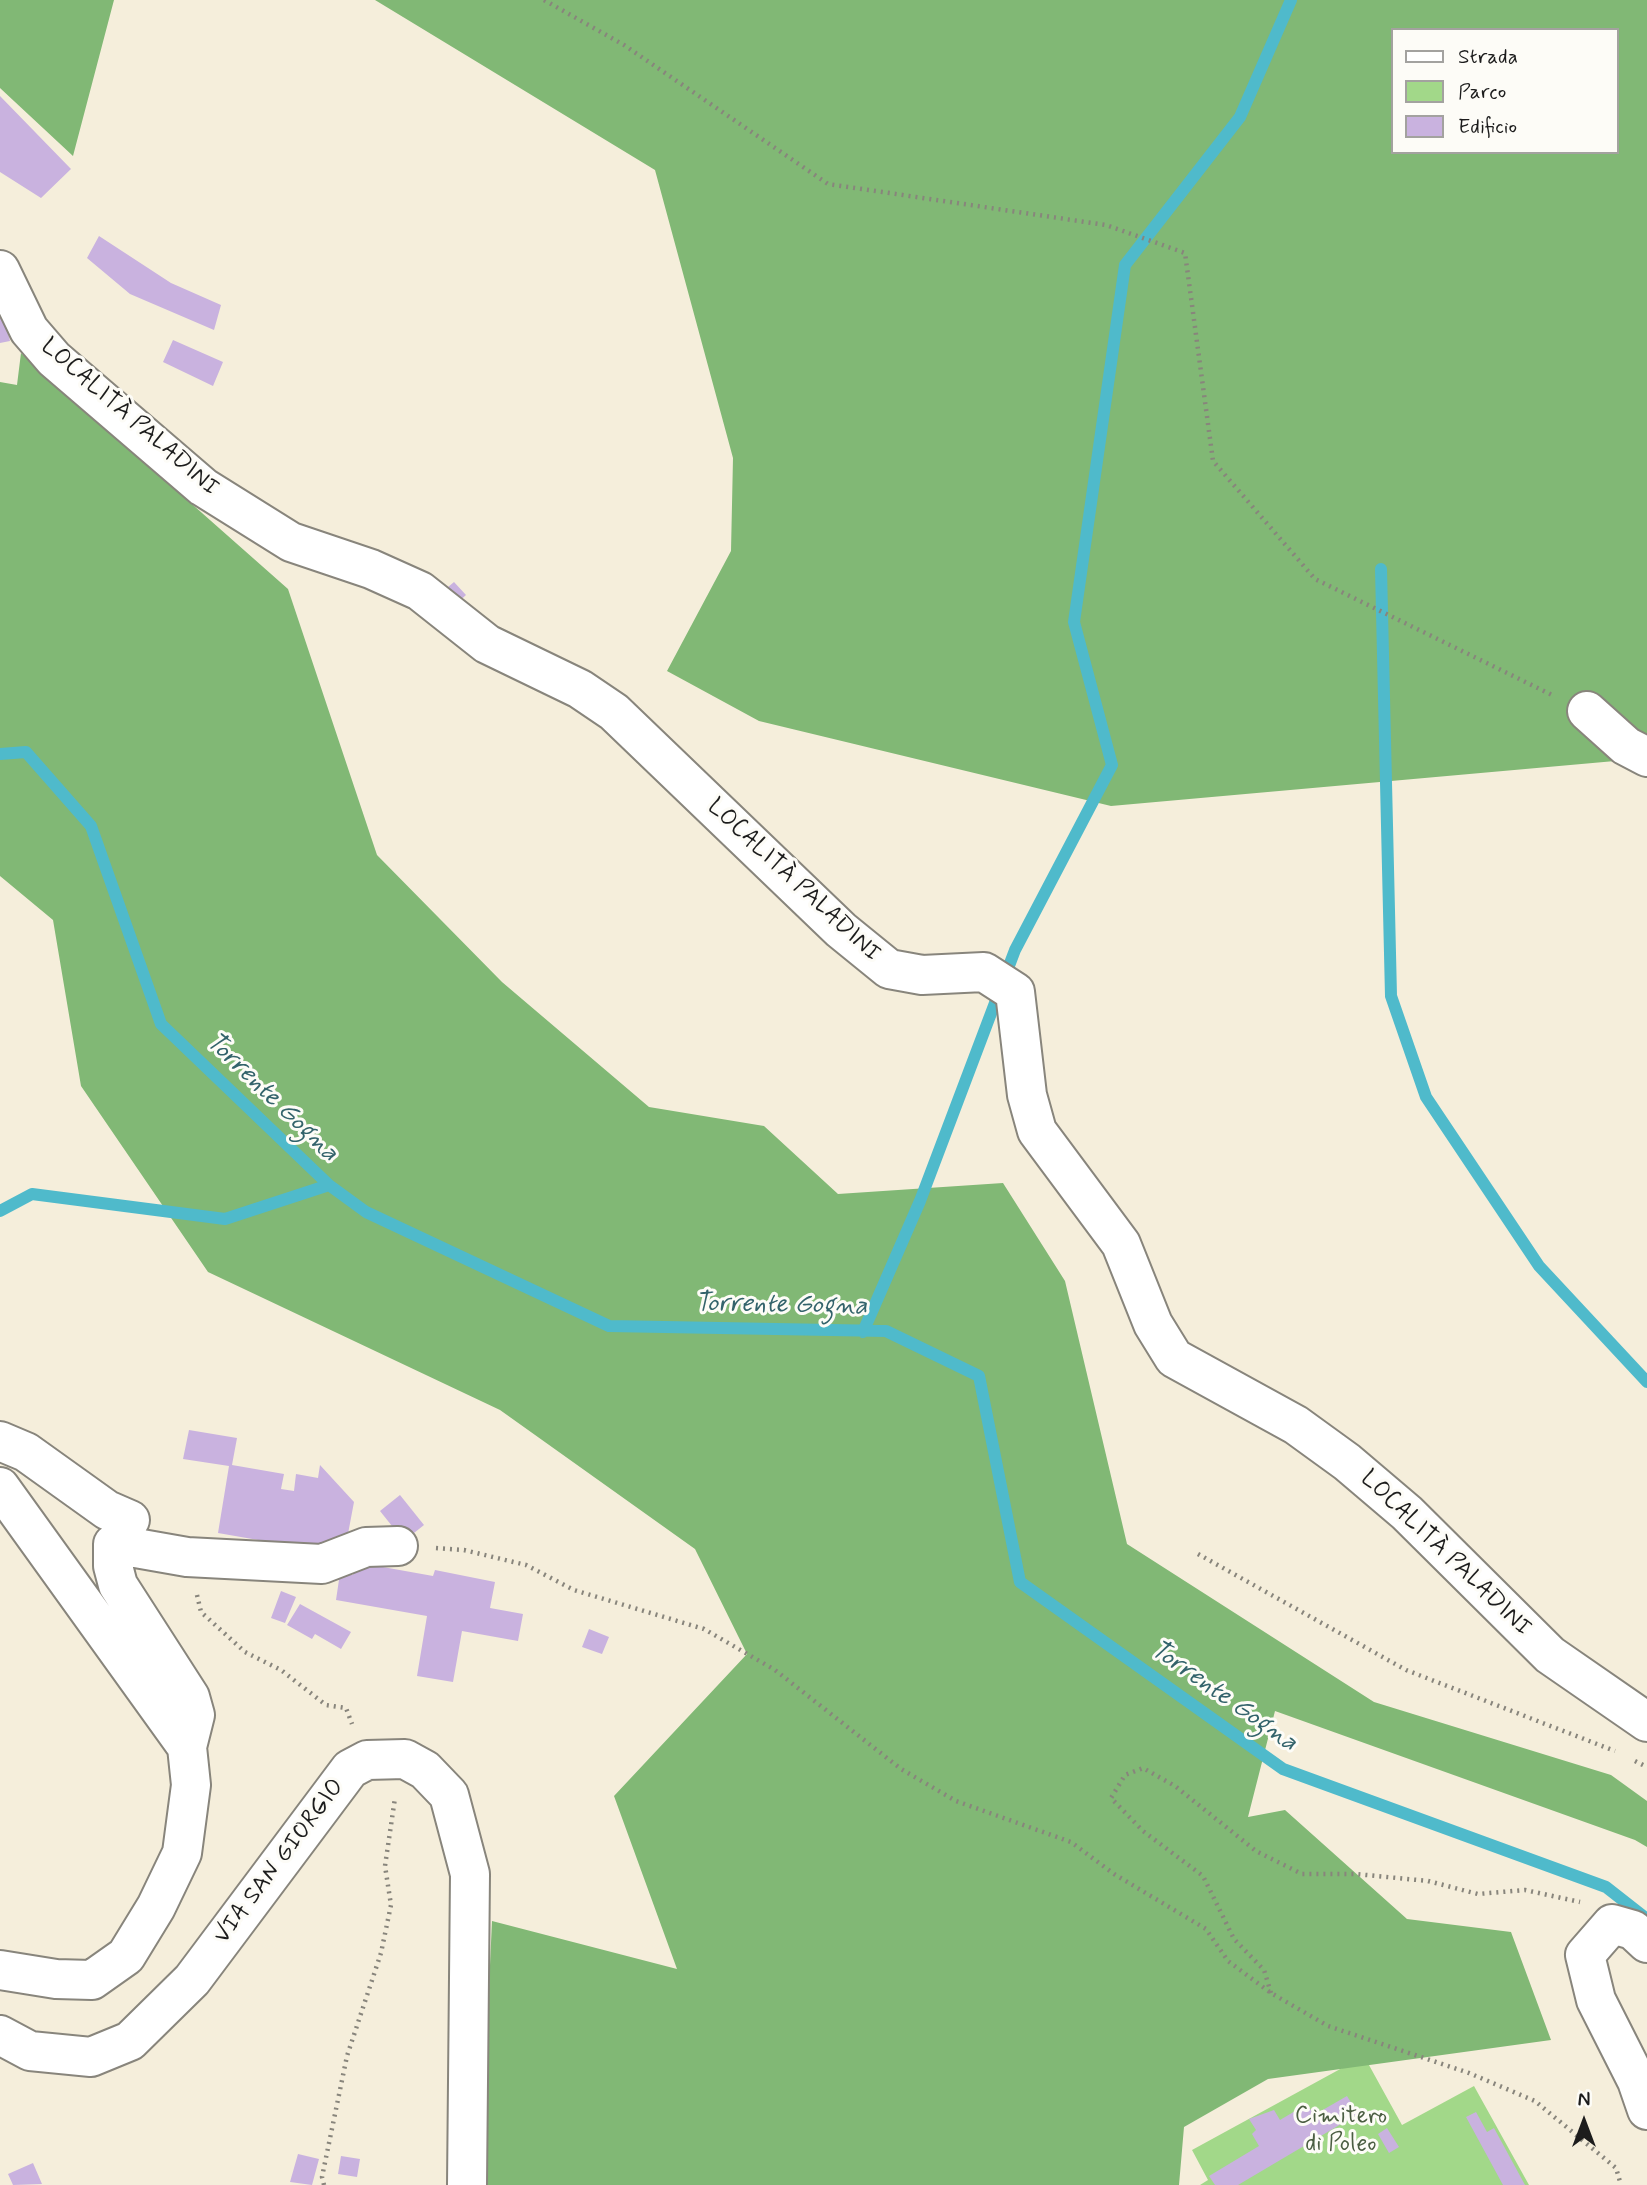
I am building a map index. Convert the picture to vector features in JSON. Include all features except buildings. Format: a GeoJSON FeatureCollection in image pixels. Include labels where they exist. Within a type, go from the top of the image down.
{"type":"FeatureCollection","features":[{"type":"Feature","properties":{"kind":"street","name":"LOCALITÀ PALADINI"},"geometry":{"type":"LineString","coordinates":[[0,270],[29,330],[54,359],[203,487],[291,542],[371,569],[420,591],[487,644],[580,689],[614,712],[841,930],[889,969],[922,975],[984,972],[1004,984],[1037,1131],[1121,1244],[1153,1324],[1174,1358],[1296,1425],[1347,1462],[1407,1513],[1550,1655],[1647,1722]]}},
{"type":"Feature","properties":{"kind":"street"},"geometry":{"type":"LineString","coordinates":[[1587,711],[1626,746],[1647,757]]}},
{"type":"Feature","properties":{"kind":"street"},"geometry":{"type":"LineString","coordinates":[[0,1441],[26,1452],[107,1510],[130,1521]]}},
{"type":"Feature","properties":{"kind":"street"},"geometry":{"type":"LineString","coordinates":[[0,1487],[187,1747]]}},
{"type":"Feature","properties":{"kind":"street"},"geometry":{"type":"LineString","coordinates":[[0,1970],[56,1979],[92,1980],[126,1956],[156,1907],[182,1853],[191,1785],[187,1747],[195,1715],[190,1697],[118,1585],[113,1566],[113,1544],[187,1557],[323,1564],[366,1547],[398,1546]]}},
{"type":"Feature","properties":{"kind":"street","name":"VIA SAN GIORGIO"},"geometry":{"type":"LineString","coordinates":[[0,2035],[30,2051],[91,2057],[130,2041],[192,1980],[350,1769],[367,1760],[405,1759],[425,1770],[449,1795],[470,1874],[467,2185]]}},
{"type":"Feature","properties":{"kind":"street"},"geometry":{"type":"LineString","coordinates":[[1647,1943],[1633,1930],[1612,1924],[1585,1955],[1596,2000],[1637,2081],[1647,2110]]}},
{"type":"Feature","properties":{"kind":"path"},"geometry":{"type":"LineString","coordinates":[[544,0],[624,45],[828,184],[1106,225],[1185,253],[1213,461],[1315,579],[1587,711]]}},
{"type":"Feature","properties":{"kind":"path"},"geometry":{"type":"LineString","coordinates":[[398,1546],[464,1550],[526,1565],[574,1590],[704,1629],[775,1670],[901,1769],[956,1801],[1071,1842],[1114,1874],[1206,1929],[1228,1961],[1271,1993],[1328,2025],[1469,2073],[1535,2101],[1616,2168],[1620,2185]]}},
{"type":"Feature","properties":{"kind":"path"},"geometry":{"type":"LineString","coordinates":[[1198,1554],[1406,1670],[1524,1718],[1612,1749],[1647,1767]]}},
{"type":"Feature","properties":{"kind":"path"},"geometry":{"type":"LineString","coordinates":[[1271,1993],[1264,1970],[1234,1939],[1203,1876],[1143,1830],[1111,1798],[1125,1775],[1143,1768],[1211,1813],[1256,1851],[1302,1874],[1356,1874],[1428,1881],[1478,1894],[1525,1890],[1586,1903],[1612,1924]]}},
{"type":"Feature","properties":{"kind":"green space"},"geometry":{"type":"Polygon","coordinates":[[[0,0],[114,0],[73,156],[0,88],[0,0]]]}},
{"type":"Feature","properties":{"kind":"green space"},"geometry":{"type":"Polygon","coordinates":[[[375,0],[1647,0],[1647,776],[1615,761],[1111,806],[759,721],[667,671],[731,551],[733,458],[655,170],[375,0]]]}},
{"type":"Feature","properties":{"kind":"green space"},"geometry":{"type":"Polygon","coordinates":[[[21,353],[288,589],[377,855],[502,982],[649,1107],[764,1126],[838,1194],[1003,1183],[1065,1281],[1127,1544],[1374,1702],[1611,1775],[1647,1801],[1647,1847],[1635,1840],[1275,1711],[1248,1817],[1285,1810],[1407,1919],[1511,1932],[1551,2040],[1268,2079],[1184,2127],[1179,2185],[480,2185],[492,1921],[677,1969],[614,1796],[747,1654],[695,1549],[500,1410],[208,1272],[81,1086],[53,920],[0,876],[0,382],[17,385],[21,353]]]}},
{"type":"Feature","properties":{"kind":"green space","name":"Cimitero di Poleo"},"geometry":{"type":"Polygon","coordinates":[[[1364,2056],[1402,2125],[1474,2086],[1529,2185],[1200,2185],[1208,2180],[1192,2150],[1364,2056]]]}},
{"type":"Feature","properties":{"kind":"waterway"},"geometry":{"type":"LineString","coordinates":[[863,1332],[920,1201],[1015,950],[1112,765],[1074,622],[1125,265],[1240,117],[1291,0]]}},
{"type":"Feature","properties":{"kind":"waterway"},"geometry":{"type":"LineString","coordinates":[[1381,569],[1391,996],[1426,1097],[1539,1266],[1647,1382]]}},
{"type":"Feature","properties":{"kind":"waterway","name":"Torrente Gogna"},"geometry":{"type":"LineString","coordinates":[[0,754],[26,752],[91,826],[161,1024],[329,1185],[366,1212],[609,1326],[886,1331],[979,1376],[1020,1582],[1283,1769],[1606,1887],[1647,1919]]}},
{"type":"Feature","properties":{"kind":"waterway"},"geometry":{"type":"LineString","coordinates":[[0,1211],[32,1194],[225,1219],[329,1185]]}}]}
